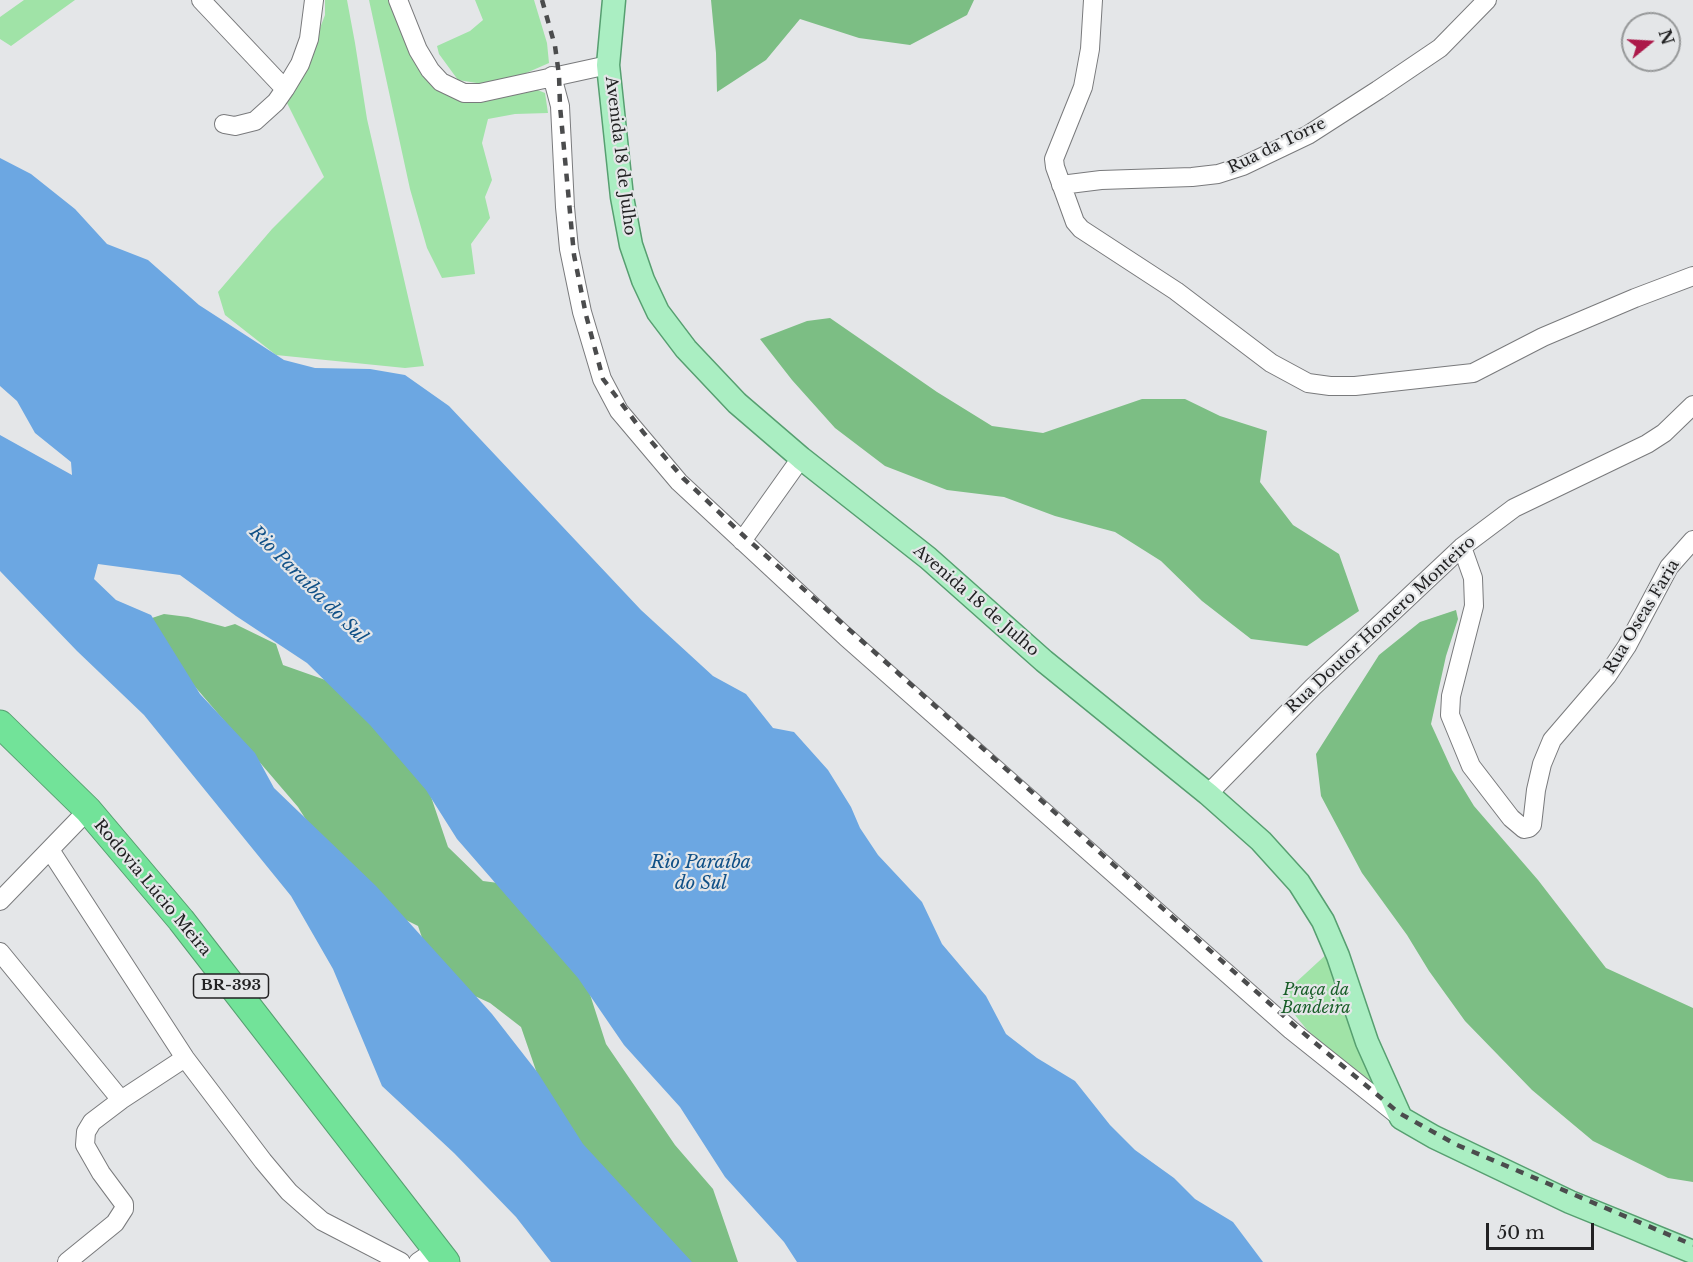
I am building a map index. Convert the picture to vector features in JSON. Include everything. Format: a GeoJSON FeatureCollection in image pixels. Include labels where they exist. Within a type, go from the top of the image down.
{"type":"FeatureCollection","features":[{"type":"Feature","properties":{"kind":"highway","name":"Rodovia Lúcio Meira"},"geometry":{"type":"LineString","coordinates":[[0,724],[88,810],[181,920],[434,1258]]}},
{"type":"Feature","properties":{"kind":"main road","name":"Avenida 18 de Julho"},"geometry":{"type":"LineString","coordinates":[[614,0],[608,64],[622,196],[631,245],[643,280],[658,312],[686,349],[736,403],[801,458],[928,558],[1044,661],[1208,794],[1261,841],[1299,884],[1323,921],[1338,956],[1367,1042],[1401,1118]]}},
{"type":"Feature","properties":{"kind":"main road"},"geometry":{"type":"LineString","coordinates":[[1401,1118],[1434,1137],[1570,1202],[1693,1252]]}},
{"type":"Feature","properties":{"kind":"street"},"geometry":{"type":"LineString","coordinates":[[201,0],[285,89]]}},
{"type":"Feature","properties":{"kind":"street"},"geometry":{"type":"LineString","coordinates":[[224,124],[235,126],[255,121],[276,102],[300,64],[306,47],[314,0]]}},
{"type":"Feature","properties":{"kind":"street"},"geometry":{"type":"LineString","coordinates":[[398,0],[418,50],[429,70],[441,82],[464,93],[480,93],[608,64]]}},
{"type":"Feature","properties":{"kind":"street"},"geometry":{"type":"LineString","coordinates":[[1093,0],[1090,49],[1083,87],[1054,159],[1054,167],[1070,214],[1081,229],[1176,291],[1271,363],[1308,382],[1330,387],[1383,384],[1473,373],[1543,337],[1693,276]]}},
{"type":"Feature","properties":{"kind":"street","name":"Rua da Torre"},"geometry":{"type":"LineString","coordinates":[[1061,185],[1101,180],[1200,176],[1218,174],[1243,166],[1308,135],[1440,48],[1487,0]]}},
{"type":"Feature","properties":{"kind":"street"},"geometry":{"type":"LineString","coordinates":[[552,76],[560,106],[569,249],[582,312],[602,379],[619,411],[679,482],[846,638],[1291,1030],[1401,1118]]}},
{"type":"Feature","properties":{"kind":"street","name":"Rua Doutor Homero Monteiro"},"geometry":{"type":"LineString","coordinates":[[1208,794],[1313,687],[1462,547],[1514,508],[1647,444],[1664,433],[1693,405]]}},
{"type":"Feature","properties":{"kind":"street"},"geometry":{"type":"LineString","coordinates":[[742,541],[801,458]]}},
{"type":"Feature","properties":{"kind":"street","name":"Rua Oseas Faria"},"geometry":{"type":"LineString","coordinates":[[1462,547],[1473,578],[1474,606],[1451,696],[1450,715],[1471,766],[1511,818],[1524,829],[1529,828],[1534,819],[1536,790],[1542,764],[1552,740],[1607,676],[1627,646],[1670,567],[1693,540]]}},
{"type":"Feature","properties":{"kind":"street"},"geometry":{"type":"LineString","coordinates":[[0,901],[88,810]]}},
{"type":"Feature","properties":{"kind":"street"},"geometry":{"type":"LineString","coordinates":[[50,850],[185,1058],[263,1161],[290,1192],[322,1221],[401,1262]]}},
{"type":"Feature","properties":{"kind":"street"},"geometry":{"type":"LineString","coordinates":[[0,952],[121,1100]]}},
{"type":"Feature","properties":{"kind":"street"},"geometry":{"type":"LineString","coordinates":[[67,1262],[115,1223],[122,1216],[124,1209],[118,1194],[101,1173],[85,1144],[86,1132],[92,1122],[121,1100],[185,1058]]}},
{"type":"Feature","properties":{"kind":"green space"},"geometry":{"type":"Polygon","coordinates":[[[24,0],[75,0],[11,46],[0,39],[0,17],[24,0]]]}},
{"type":"Feature","properties":{"kind":"green space"},"geometry":{"type":"Polygon","coordinates":[[[325,0],[347,0],[367,119],[424,366],[405,368],[276,355],[225,315],[218,292],[272,229],[324,177],[285,99],[301,77],[325,15],[325,0]]]}},
{"type":"Feature","properties":{"kind":"green space"},"geometry":{"type":"Polygon","coordinates":[[[369,0],[394,0],[449,94],[535,89],[545,93],[548,113],[515,114],[488,119],[482,143],[492,180],[485,197],[490,218],[471,244],[475,274],[442,278],[427,248],[410,189],[369,0]]]}},
{"type":"Feature","properties":{"kind":"green space"},"geometry":{"type":"Polygon","coordinates":[[[475,0],[534,0],[547,43],[549,63],[517,77],[483,84],[458,80],[439,54],[437,46],[470,31],[483,20],[475,0]]]}},
{"type":"Feature","properties":{"kind":"green space"},"geometry":{"type":"Polygon","coordinates":[[[711,0],[974,0],[967,15],[910,45],[859,38],[800,19],[766,60],[717,92],[711,0]]]}},
{"type":"Feature","properties":{"kind":"green space"},"geometry":{"type":"Polygon","coordinates":[[[830,318],[937,392],[992,426],[1043,433],[1142,399],[1185,399],[1220,416],[1267,431],[1260,482],[1293,525],[1339,554],[1359,611],[1307,646],[1251,639],[1202,601],[1161,561],[1115,532],[1055,516],[1004,497],[947,490],[885,466],[835,428],[792,380],[760,339],[807,321],[830,318]]]}},
{"type":"Feature","properties":{"kind":"green space"},"geometry":{"type":"Polygon","coordinates":[[[1456,610],[1458,619],[1446,656],[1431,724],[1452,770],[1474,806],[1538,880],[1606,968],[1693,1008],[1693,1182],[1668,1178],[1593,1141],[1532,1090],[1465,1021],[1362,873],[1321,796],[1316,754],[1379,655],[1420,622],[1456,610]]]}},
{"type":"Feature","properties":{"kind":"green space"},"geometry":{"type":"Polygon","coordinates":[[[164,614],[188,617],[225,627],[235,624],[276,644],[283,665],[348,688],[424,776],[448,847],[483,881],[506,884],[586,982],[606,1044],[675,1145],[713,1189],[738,1262],[636,1262],[563,1149],[521,1027],[490,1003],[477,997],[439,987],[418,926],[404,919],[322,845],[298,807],[185,675],[143,621],[164,614]]]}},
{"type":"Feature","properties":{"kind":"green space","name":"Praça da Bandeira"},"geometry":{"type":"Polygon","coordinates":[[[1330,951],[1374,1087],[1308,1031],[1280,997],[1330,951]]]}},
{"type":"Feature","properties":{"kind":"water","name":"Rio Paraíba do Sul"},"geometry":{"type":"Polygon","coordinates":[[[0,158],[31,174],[75,209],[107,244],[148,260],[199,305],[284,360],[315,368],[370,369],[405,375],[449,406],[641,610],[713,676],[746,694],[773,728],[794,732],[828,770],[851,807],[860,828],[878,855],[922,902],[942,944],[986,996],[1006,1034],[1037,1058],[1075,1081],[1110,1125],[1135,1150],[1174,1178],[1195,1199],[1233,1222],[1263,1262],[797,1262],[784,1242],[725,1177],[680,1107],[624,1045],[578,978],[457,839],[426,790],[370,725],[307,663],[236,616],[180,575],[98,564],[94,579],[116,600],[151,615],[200,694],[255,753],[274,788],[376,886],[492,1014],[538,1073],[583,1144],[692,1262],[551,1262],[516,1217],[454,1153],[382,1086],[333,969],[291,896],[144,715],[77,651],[0,571],[0,435],[72,475],[71,462],[35,433],[17,401],[0,386],[0,158]]]}},
{"type":"Feature","properties":{"kind":"railway"},"geometry":{"type":"LineString","coordinates":[[542,0],[555,46],[559,75],[574,255],[586,315],[603,379],[643,432],[683,478],[745,537],[1295,1026],[1399,1113],[1457,1145],[1693,1245]]}}]}
